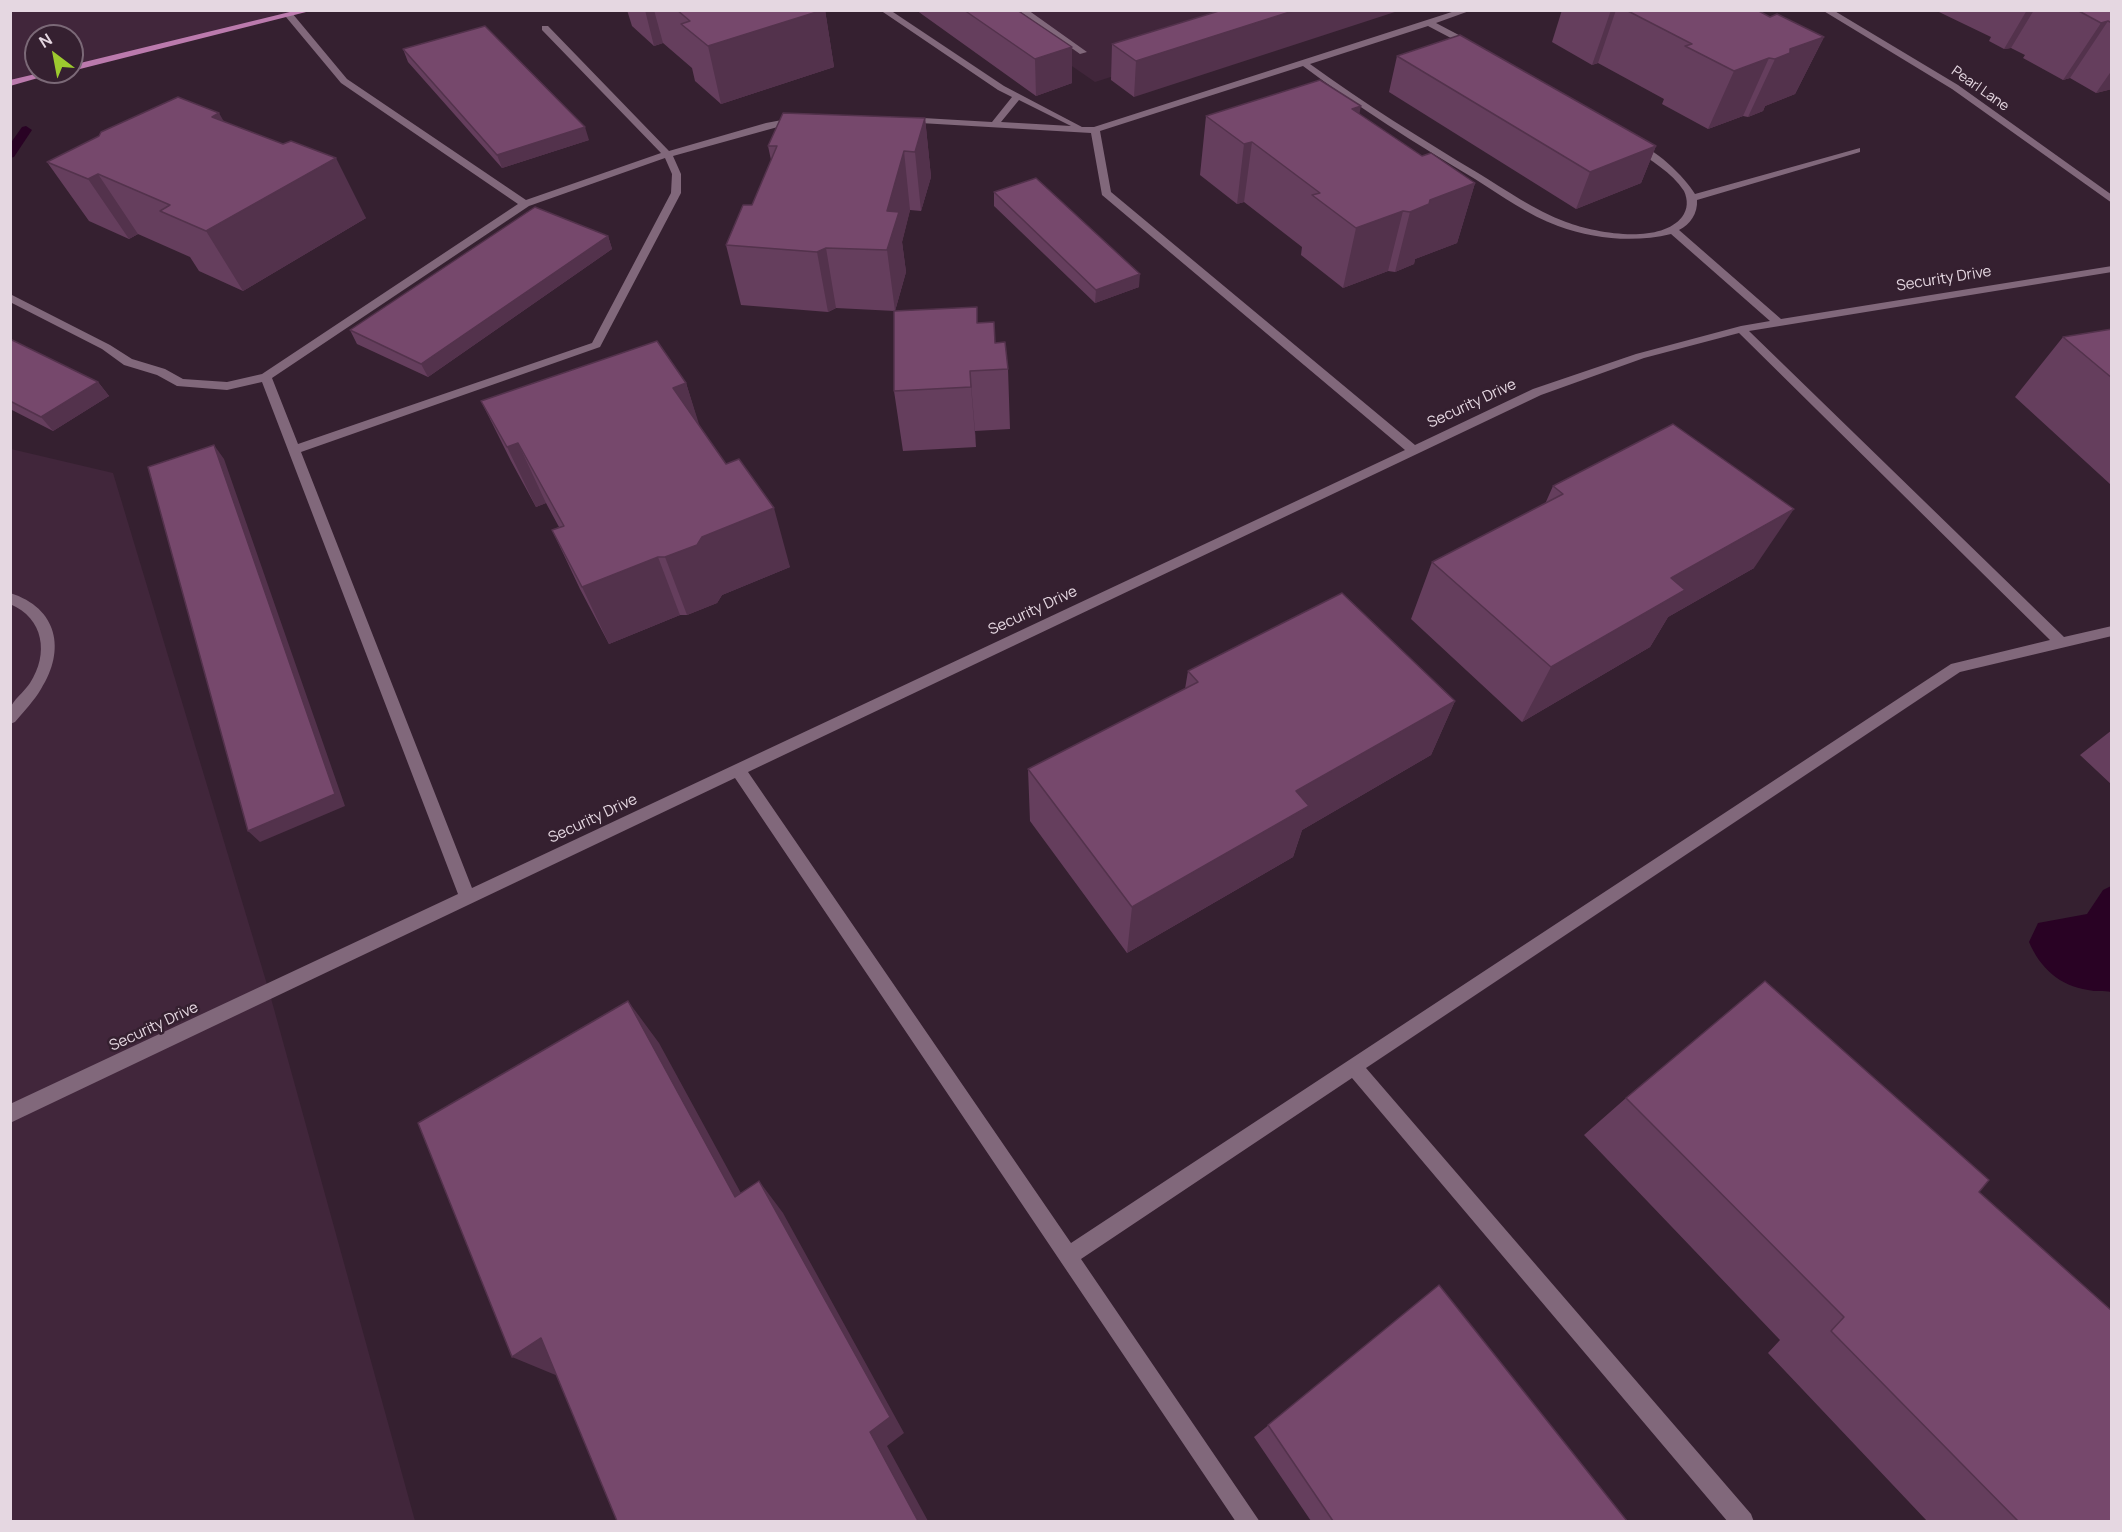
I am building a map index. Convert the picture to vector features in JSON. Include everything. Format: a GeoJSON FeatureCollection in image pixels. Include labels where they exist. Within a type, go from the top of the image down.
{"type":"FeatureCollection","features":[{"type":"Feature","properties":{"kind":"main road"},"geometry":{"type":"LineString","coordinates":[[84,65],[310,10]]}},
{"type":"Feature","properties":{"kind":"street"},"geometry":{"type":"LineString","coordinates":[[884,10],[1017,98],[1062,119],[1095,130]]}},
{"type":"Feature","properties":{"kind":"street"},"geometry":{"type":"LineString","coordinates":[[1022,10],[1083,52]]}},
{"type":"Feature","properties":{"kind":"street"},"geometry":{"type":"LineString","coordinates":[[891,119],[1095,130],[1468,10]]}},
{"type":"Feature","properties":{"kind":"street","name":"Pearl Lane"},"geometry":{"type":"LineString","coordinates":[[1826,10],[1955,87],[2112,200]]}},
{"type":"Feature","properties":{"kind":"street"},"geometry":{"type":"LineString","coordinates":[[290,15],[344,81],[525,204]]}},
{"type":"Feature","properties":{"kind":"street"},"geometry":{"type":"LineString","coordinates":[[1430,23],[1485,54]]}},
{"type":"Feature","properties":{"kind":"street"},"geometry":{"type":"LineString","coordinates":[[294,450],[596,345],[676,193],[676,171],[668,154],[545,28]]}},
{"type":"Feature","properties":{"kind":"street"},"geometry":{"type":"LineString","coordinates":[[1304,63],[1436,152],[1549,218],[1589,232],[1618,236],[1646,236],[1672,230],[1688,219],[1693,205],[1692,198],[1684,183],[1670,169],[1623,138]]}},
{"type":"Feature","properties":{"kind":"street"},"geometry":{"type":"LineString","coordinates":[[994,125],[1017,98]]}},
{"type":"Feature","properties":{"kind":"street"},"geometry":{"type":"LineString","coordinates":[[10,297],[21,306],[106,347],[128,362],[161,372],[181,383],[227,386],[266,377],[525,204],[668,154],[769,125],[812,119]]}},
{"type":"Feature","properties":{"kind":"street"},"geometry":{"type":"LineString","coordinates":[[1095,130],[1106,193],[1413,450]]}},
{"type":"Feature","properties":{"kind":"street"},"geometry":{"type":"LineString","coordinates":[[1692,198],[1857,150]]}},
{"type":"Feature","properties":{"kind":"street"},"geometry":{"type":"LineString","coordinates":[[1672,230],[1778,322]]}},
{"type":"Feature","properties":{"kind":"street","name":"Security Drive"},"geometry":{"type":"LineString","coordinates":[[10,1114],[1536,392],[1588,373],[1682,344],[1741,329],[2112,269]]}},
{"type":"Feature","properties":{"kind":"street"},"geometry":{"type":"LineString","coordinates":[[1741,329],[2061,643]]}},
{"type":"Feature","properties":{"kind":"street"},"geometry":{"type":"LineString","coordinates":[[266,377],[467,897]]}},
{"type":"Feature","properties":{"kind":"street"},"geometry":{"type":"LineString","coordinates":[[10,598],[21,601],[45,621],[51,644],[40,680],[10,718]]}},
{"type":"Feature","properties":{"kind":"street"},"geometry":{"type":"LineString","coordinates":[[1068,1256],[1956,669],[2112,631]]}},
{"type":"Feature","properties":{"kind":"street"},"geometry":{"type":"LineString","coordinates":[[737,769],[1249,1521]]}},
{"type":"Feature","properties":{"kind":"street"},"geometry":{"type":"LineString","coordinates":[[1353,1066],[1743,1521]]}},
{"type":"Feature","properties":{"kind":"shaded area"},"geometry":{"type":"Polygon","coordinates":[[[10,11],[310,11],[84,65],[84,24],[24,24],[24,80],[11,83],[10,11]]]}},
{"type":"Feature","properties":{"kind":"shaded area"},"geometry":{"type":"Polygon","coordinates":[[[992,11],[1321,11],[1095,82],[992,11]]]}},
{"type":"Feature","properties":{"kind":"shaded area"},"geometry":{"type":"Polygon","coordinates":[[[11,449],[113,473],[269,991],[415,1521],[11,1522],[11,449]]]}},
{"type":"Feature","properties":{"kind":"shaded area"},"geometry":{"type":"Polygon","coordinates":[[[2111,886],[2111,992],[2078,988],[2060,980],[2045,968],[2029,942],[2038,923],[2087,914],[2103,890],[2111,886]]]}},
{"type":"Feature","properties":{"kind":"building"},"geometry":{"type":"Polygon","coordinates":[[[677,10],[823,10],[708,46],[681,24],[690,21],[677,10]]]}},
{"type":"Feature","properties":{"kind":"building"},"geometry":{"type":"Polygon","coordinates":[[[964,10],[1017,10],[1072,47],[1035,59],[964,10]]]}},
{"type":"Feature","properties":{"kind":"building"},"geometry":{"type":"Polygon","coordinates":[[[1222,10],[1296,10],[1136,61],[1112,44],[1222,10]]]}},
{"type":"Feature","properties":{"kind":"building"},"geometry":{"type":"Polygon","coordinates":[[[1626,10],[1757,10],[1770,17],[1777,14],[1824,37],[1790,49],[1790,53],[1775,59],[1769,58],[1734,71],[1685,46],[1692,44],[1626,10]]]}},
{"type":"Feature","properties":{"kind":"building"},"geometry":{"type":"Polygon","coordinates":[[[2077,10],[2112,10],[2112,23],[2108,21],[2101,23],[2077,10]]]}},
{"type":"Feature","properties":{"kind":"building"},"geometry":{"type":"Polygon","coordinates":[[[485,26],[585,127],[497,155],[403,49],[485,26]]]}},
{"type":"Feature","properties":{"kind":"building"},"geometry":{"type":"Polygon","coordinates":[[[1460,35],[1656,146],[1590,172],[1397,56],[1460,35]]]}},
{"type":"Feature","properties":{"kind":"building"},"geometry":{"type":"Polygon","coordinates":[[[1320,80],[1361,106],[1352,109],[1422,156],[1431,153],[1475,183],[1430,200],[1429,204],[1410,212],[1403,211],[1356,228],[1312,195],[1320,193],[1252,142],[1244,144],[1206,116],[1320,80]]]}},
{"type":"Feature","properties":{"kind":"building"},"geometry":{"type":"Polygon","coordinates":[[[178,97],[219,113],[212,117],[283,144],[291,141],[336,158],[206,231],[160,211],[170,205],[98,174],[88,179],[47,162],[99,136],[101,132],[178,97]]]}},
{"type":"Feature","properties":{"kind":"building"},"geometry":{"type":"Polygon","coordinates":[[[783,113],[925,118],[915,152],[904,151],[887,211],[899,212],[887,250],[826,248],[817,252],[726,245],[743,205],[752,205],[777,146],[768,146],[783,113]]]}},
{"type":"Feature","properties":{"kind":"building"},"geometry":{"type":"Polygon","coordinates":[[[1036,178],[1140,274],[1096,290],[994,192],[1036,178]]]}},
{"type":"Feature","properties":{"kind":"building"},"geometry":{"type":"Polygon","coordinates":[[[535,207],[608,236],[421,364],[350,330],[535,207]]]}},
{"type":"Feature","properties":{"kind":"building"},"geometry":{"type":"Polygon","coordinates":[[[977,307],[977,323],[994,322],[995,343],[1005,342],[1008,369],[970,371],[971,387],[894,391],[894,311],[977,307]]]}},
{"type":"Feature","properties":{"kind":"building"},"geometry":{"type":"Polygon","coordinates":[[[2112,329],[2112,378],[2063,337],[2112,329]]]}},
{"type":"Feature","properties":{"kind":"building"},"geometry":{"type":"Polygon","coordinates":[[[10,339],[98,382],[41,417],[10,401],[10,339]]]}},
{"type":"Feature","properties":{"kind":"building"},"geometry":{"type":"Polygon","coordinates":[[[657,341],[686,383],[673,388],[726,464],[739,459],[774,508],[702,537],[697,545],[665,557],[658,557],[582,587],[552,530],[564,526],[518,443],[507,447],[481,401],[657,341]]]}},
{"type":"Feature","properties":{"kind":"building"},"geometry":{"type":"Polygon","coordinates":[[[1673,424],[1794,509],[1671,578],[1685,590],[1551,667],[1432,562],[1563,494],[1553,486],[1673,424]]]}},
{"type":"Feature","properties":{"kind":"building"},"geometry":{"type":"Polygon","coordinates":[[[214,445],[335,794],[248,831],[148,467],[214,445]]]}},
{"type":"Feature","properties":{"kind":"building"},"geometry":{"type":"Polygon","coordinates":[[[1342,593],[1455,701],[1296,791],[1309,806],[1132,907],[1028,769],[1198,682],[1188,671],[1342,593]]]}},
{"type":"Feature","properties":{"kind":"building"},"geometry":{"type":"Polygon","coordinates":[[[1765,981],[1989,1180],[1979,1192],[2112,1311],[2112,1521],[2018,1521],[1831,1331],[1844,1317],[1626,1098],[1765,981]]]}},
{"type":"Feature","properties":{"kind":"building"},"geometry":{"type":"Polygon","coordinates":[[[628,1001],[735,1197],[759,1181],[890,1417],[870,1432],[918,1521],[617,1521],[541,1338],[512,1357],[418,1123],[628,1001]]]}},
{"type":"Feature","properties":{"kind":"building"},"geometry":{"type":"Polygon","coordinates":[[[1439,1285],[1627,1521],[1333,1521],[1268,1425],[1439,1285]]]}},
{"type":"Feature","properties":{"kind":"waterway"},"geometry":{"type":"LineString","coordinates":[[10,154],[26,130]]}}]}
